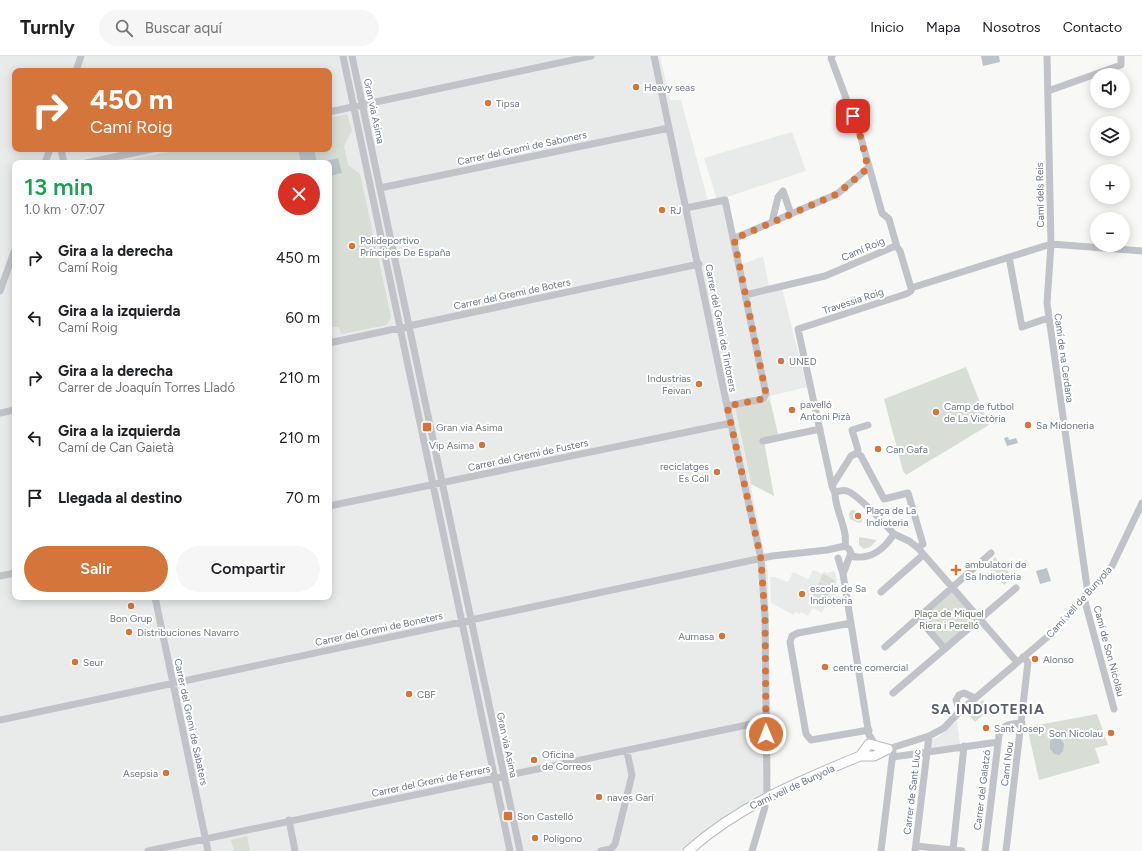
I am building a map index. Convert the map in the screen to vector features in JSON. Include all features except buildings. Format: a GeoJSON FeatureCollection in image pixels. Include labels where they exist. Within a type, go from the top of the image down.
{"type":"FeatureCollection","features":[{"type":"Feature","properties":{"kind":"main road","name":"Camí vell de Bunyola"},"geometry":{"type":"LineString","coordinates":[[688,851],[722,823],[764,798],[870,750],[891,751]]}},
{"type":"Feature","properties":{"kind":"street"},"geometry":{"type":"LineString","coordinates":[[77,68],[82,56]]}},
{"type":"Feature","properties":{"kind":"street","name":"Gran via Asima"},"geometry":{"type":"LineString","coordinates":[[344,56],[510,851]]}},
{"type":"Feature","properties":{"kind":"street","name":"Gran via Asima"},"geometry":{"type":"LineString","coordinates":[[352,56],[520,851]]}},
{"type":"Feature","properties":{"kind":"street"},"geometry":{"type":"LineString","coordinates":[[332,111],[591,56]]}},
{"type":"Feature","properties":{"kind":"street","name":"Carrer del Gremi de Tintorers"},"geometry":{"type":"LineString","coordinates":[[654,56],[727,406],[761,559],[765,618],[765,807],[752,851]]}},
{"type":"Feature","properties":{"kind":"street"},"geometry":{"type":"LineString","coordinates":[[832,56],[831,58],[861,138],[868,168],[882,214],[889,219],[897,247]]}},
{"type":"Feature","properties":{"kind":"street","name":"Camí dels Reis"},"geometry":{"type":"LineString","coordinates":[[1047,56],[1052,244]]}},
{"type":"Feature","properties":{"kind":"street"},"geometry":{"type":"LineString","coordinates":[[1048,91],[1121,66],[1121,56]]}},
{"type":"Feature","properties":{"kind":"street","name":"Carrer del Gremi de Saboners"},"geometry":{"type":"LineString","coordinates":[[380,188],[669,128]]}},
{"type":"Feature","properties":{"kind":"street"},"geometry":{"type":"LineString","coordinates":[[100,160],[138,152]]}},
{"type":"Feature","properties":{"kind":"street"},"geometry":{"type":"LineString","coordinates":[[734,239],[837,194],[868,168]]}},
{"type":"Feature","properties":{"kind":"street"},"geometry":{"type":"LineString","coordinates":[[772,222],[778,197],[783,191],[791,214]]}},
{"type":"Feature","properties":{"kind":"street"},"geometry":{"type":"LineString","coordinates":[[686,208],[725,200],[734,239],[766,394],[763,399],[727,406]]}},
{"type":"Feature","properties":{"kind":"street"},"geometry":{"type":"LineString","coordinates":[[911,288],[1052,244],[1142,251]]}},
{"type":"Feature","properties":{"kind":"street","name":"Camí de na Cerdana"},"geometry":{"type":"LineString","coordinates":[[1052,244],[1047,297],[1048,318],[1086,596]]}},
{"type":"Feature","properties":{"kind":"street","name":"Camí Roig"},"geometry":{"type":"LineString","coordinates":[[745,295],[825,276],[893,247],[897,247],[900,251],[911,288]]}},
{"type":"Feature","properties":{"kind":"street"},"geometry":{"type":"LineString","coordinates":[[1009,257],[1022,327],[1048,318]]}},
{"type":"Feature","properties":{"kind":"street","name":"Carrer del Gremi de Boters"},"geometry":{"type":"LineString","coordinates":[[332,343],[698,264]]}},
{"type":"Feature","properties":{"kind":"street"},"geometry":{"type":"LineString","coordinates":[[0,291],[12,266]]}},
{"type":"Feature","properties":{"kind":"street","name":"Travessia Roig"},"geometry":{"type":"LineString","coordinates":[[820,429],[798,329],[906,294],[911,291],[911,288]]}},
{"type":"Feature","properties":{"kind":"street"},"geometry":{"type":"LineString","coordinates":[[0,413],[12,411]]}},
{"type":"Feature","properties":{"kind":"street","name":"Carrer del Gremi de Fusters"},"geometry":{"type":"LineString","coordinates":[[332,505],[731,423]]}},
{"type":"Feature","properties":{"kind":"street"},"geometry":{"type":"LineString","coordinates":[[857,453],[858,450],[852,430],[868,425]]}},
{"type":"Feature","properties":{"kind":"street"},"geometry":{"type":"LineString","coordinates":[[764,441],[820,429],[834,490],[835,502],[845,532],[842,547],[836,552],[843,574],[869,732],[870,750]]}},
{"type":"Feature","properties":{"kind":"street"},"geometry":{"type":"LineString","coordinates":[[834,490],[851,456],[857,453]]}},
{"type":"Feature","properties":{"kind":"street"},"geometry":{"type":"LineString","coordinates":[[857,453],[861,456],[884,499],[908,493],[923,544],[918,548]]}},
{"type":"Feature","properties":{"kind":"street"},"geometry":{"type":"LineString","coordinates":[[834,490],[849,491],[894,534],[909,541],[918,548],[980,619],[1020,659]]}},
{"type":"Feature","properties":{"kind":"street","name":"Camí vell de Bunyola"},"geometry":{"type":"LineString","coordinates":[[891,751],[929,736],[944,728],[960,711],[1052,633],[1112,566],[1142,503]]}},
{"type":"Feature","properties":{"kind":"street"},"geometry":{"type":"LineString","coordinates":[[827,550],[837,558],[844,561],[850,557],[873,555],[884,549],[894,534]]}},
{"type":"Feature","properties":{"kind":"street"},"geometry":{"type":"LineString","coordinates":[[827,550],[842,547],[849,549],[850,557],[843,574]]}},
{"type":"Feature","properties":{"kind":"street","name":"Carrer del Gremi de Boneters"},"geometry":{"type":"LineString","coordinates":[[0,720],[462,621],[761,559],[827,550]]}},
{"type":"Feature","properties":{"kind":"street"},"geometry":{"type":"LineString","coordinates":[[885,647],[991,553]]}},
{"type":"Feature","properties":{"kind":"street"},"geometry":{"type":"LineString","coordinates":[[881,592],[923,554]]}},
{"type":"Feature","properties":{"kind":"street"},"geometry":{"type":"LineString","coordinates":[[0,576],[12,574]]}},
{"type":"Feature","properties":{"kind":"street"},"geometry":{"type":"LineString","coordinates":[[893,693],[1016,588]]}},
{"type":"Feature","properties":{"kind":"street","name":"Camí de Son Nicolau"},"geometry":{"type":"LineString","coordinates":[[1086,596],[1114,709]]}},
{"type":"Feature","properties":{"kind":"street","name":"Carrer del Gremi de Sabaters"},"geometry":{"type":"LineString","coordinates":[[156,600],[208,851]]}},
{"type":"Feature","properties":{"kind":"street"},"geometry":{"type":"LineString","coordinates":[[918,617],[946,649]]}},
{"type":"Feature","properties":{"kind":"street"},"geometry":{"type":"LineString","coordinates":[[851,623],[798,633],[792,636],[790,642],[806,734],[810,740],[869,732]]}},
{"type":"Feature","properties":{"kind":"street","name":"Camí Nou"},"geometry":{"type":"LineString","coordinates":[[1006,851],[1028,662],[1020,659]]}},
{"type":"Feature","properties":{"kind":"street"},"geometry":{"type":"LineString","coordinates":[[960,711],[956,700],[959,695],[964,693],[975,698]]}},
{"type":"Feature","properties":{"kind":"street","name":"Carrer del Gremi de Ferrers"},"geometry":{"type":"LineString","coordinates":[[148,851],[289,820],[627,752],[766,722]]}},
{"type":"Feature","properties":{"kind":"street","name":"Carrer del Galatzó"},"geometry":{"type":"LineString","coordinates":[[985,851],[998,742],[1002,728],[1006,725],[1022,723]]}},
{"type":"Feature","properties":{"kind":"street","name":"Carrer de Sant Lluc"},"geometry":{"type":"LineString","coordinates":[[916,848],[929,736]]}},
{"type":"Feature","properties":{"kind":"street"},"geometry":{"type":"LineString","coordinates":[[881,851],[891,751],[927,751],[998,742]]}},
{"type":"Feature","properties":{"kind":"street"},"geometry":{"type":"LineString","coordinates":[[953,850],[964,746]]}},
{"type":"Feature","properties":{"kind":"street"},"geometry":{"type":"LineString","coordinates":[[600,851],[611,849],[615,844],[632,775],[627,752]]}},
{"type":"Feature","properties":{"kind":"street"},"geometry":{"type":"LineString","coordinates":[[289,820],[295,851]]}},
{"type":"Feature","properties":{"kind":"street"},"geometry":{"type":"LineString","coordinates":[[916,848],[962,851]]}},
{"type":"Feature","properties":{"kind":"shaded area"},"geometry":{"type":"Polygon","coordinates":[[[0,56],[660,56],[670,100],[681,100],[708,201],[717,200],[704,158],[792,132],[806,171],[727,197],[741,265],[763,256],[769,286],[781,284],[807,387],[770,396],[771,400],[735,407],[768,572],[771,772],[763,795],[688,851],[0,851],[0,56]]]}},
{"type":"Feature","properties":{"kind":"shaded area"},"geometry":{"type":"Polygon","coordinates":[[[981,56],[999,56],[1000,62],[983,66],[981,56]]]}},
{"type":"Feature","properties":{"kind":"shaded area"},"geometry":{"type":"Polygon","coordinates":[[[299,152],[315,152],[316,160],[300,160],[299,152]]]}},
{"type":"Feature","properties":{"kind":"shaded area"},"geometry":{"type":"Polygon","coordinates":[[[338,158],[342,173],[332,176],[332,160],[330,160],[338,158]]]}},
{"type":"Feature","properties":{"kind":"shaded area"},"geometry":{"type":"Polygon","coordinates":[[[1008,437],[1009,440],[1016,438],[1018,443],[1007,446],[1004,438],[1008,437]]]}},
{"type":"Feature","properties":{"kind":"shaded area"},"geometry":{"type":"Polygon","coordinates":[[[1047,568],[1051,581],[1040,584],[1036,571],[1047,568]]]}},
{"type":"Feature","properties":{"kind":"shaded area","name":"escola de Sa Indioteria"},"geometry":{"type":"Polygon","coordinates":[[[813,570],[822,574],[824,571],[827,573],[835,571],[837,581],[834,593],[840,598],[835,607],[826,605],[822,613],[813,608],[808,616],[801,612],[799,614],[795,612],[794,615],[771,603],[770,577],[775,577],[788,582],[793,572],[808,579],[813,570]]]}},
{"type":"Feature","properties":{"kind":"shaded area"},"geometry":{"type":"Polygon","coordinates":[[[957,721],[960,744],[930,748],[931,739],[938,737],[957,721]]]}},
{"type":"Feature","properties":{"kind":"shaded area"},"geometry":{"type":"Polygon","coordinates":[[[1055,737],[1060,738],[1064,744],[1063,751],[1059,755],[1054,754],[1050,749],[1050,741],[1055,737]]]}},
{"type":"Feature","properties":{"kind":"green space","name":"Polideportivo Príncipes De España"},"geometry":{"type":"Polygon","coordinates":[[[347,114],[352,130],[344,146],[348,165],[360,174],[391,317],[387,325],[341,334],[339,327],[332,327],[332,160],[130,160],[169,152],[332,152],[332,117],[347,114]]]}},
{"type":"Feature","properties":{"kind":"green space","name":"Camp de futbol de La Victòria"},"geometry":{"type":"Polygon","coordinates":[[[966,367],[989,425],[906,475],[903,471],[884,399],[966,367]]]}},
{"type":"Feature","properties":{"kind":"green space"},"geometry":{"type":"Polygon","coordinates":[[[770,400],[779,438],[764,441],[774,496],[751,484],[735,407],[770,400]]]}},
{"type":"Feature","properties":{"kind":"green space"},"geometry":{"type":"Polygon","coordinates":[[[851,510],[854,510],[862,518],[862,522],[859,523],[850,519],[849,514],[851,510]]]}},
{"type":"Feature","properties":{"kind":"green space"},"geometry":{"type":"Polygon","coordinates":[[[859,537],[877,540],[870,547],[864,549],[859,545],[859,537]]]}},
{"type":"Feature","properties":{"kind":"green space"},"geometry":{"type":"Polygon","coordinates":[[[995,557],[1013,577],[1004,585],[986,565],[995,557]]]}},
{"type":"Feature","properties":{"kind":"green space"},"geometry":{"type":"Polygon","coordinates":[[[823,574],[835,580],[832,586],[820,580],[823,574]]]}},
{"type":"Feature","properties":{"kind":"green space"},"geometry":{"type":"Polygon","coordinates":[[[820,581],[832,587],[828,593],[816,587],[820,581]]]}},
{"type":"Feature","properties":{"kind":"green space","name":"Plaça de Miquel Riera i Perelló"},"geometry":{"type":"Polygon","coordinates":[[[952,587],[980,619],[945,649],[917,617],[952,587]]]}},
{"type":"Feature","properties":{"kind":"green space"},"geometry":{"type":"Polygon","coordinates":[[[816,589],[828,595],[825,601],[813,595],[816,589]]]}},
{"type":"Feature","properties":{"kind":"green space"},"geometry":{"type":"Polygon","coordinates":[[[983,700],[990,709],[975,722],[967,713],[983,700]]]}},
{"type":"Feature","properties":{"kind":"green space"},"geometry":{"type":"Polygon","coordinates":[[[1097,714],[1108,745],[1095,748],[1100,763],[1039,780],[1027,727],[1097,714]]]}},
{"type":"Feature","properties":{"kind":"green space"},"geometry":{"type":"Polygon","coordinates":[[[247,836],[250,851],[234,851],[231,840],[247,836]]]}},
{"type":"Feature","properties":{"kind":"place","name":"Heavy seas"},"geometry":{"type":"Point","coordinates":[636,87]}},
{"type":"Feature","properties":{"kind":"place","name":"Tipsa"},"geometry":{"type":"Point","coordinates":[488,103]}},
{"type":"Feature","properties":{"kind":"place","name":"RJ"},"geometry":{"type":"Point","coordinates":[662,210]}},
{"type":"Feature","properties":{"kind":"place","name":"Polideportivo Príncipes De España"},"geometry":{"type":"Point","coordinates":[352,246]}},
{"type":"Feature","properties":{"kind":"place","name":"UNED"},"geometry":{"type":"Point","coordinates":[781,361]}},
{"type":"Feature","properties":{"kind":"place","name":"Industrias Feivan"},"geometry":{"type":"Point","coordinates":[699,384]}},
{"type":"Feature","properties":{"kind":"place","name":"pavelló Antoni Pizà"},"geometry":{"type":"Point","coordinates":[792,410]}},
{"type":"Feature","properties":{"kind":"place","name":"Camp de futbol de La Victòria"},"geometry":{"type":"Point","coordinates":[936,412]}},
{"type":"Feature","properties":{"kind":"place","name":"Sa Midoneria"},"geometry":{"type":"Point","coordinates":[1028,425]}},
{"type":"Feature","properties":{"kind":"place","name":"Gran via Asima"},"geometry":{"type":"Point","coordinates":[427,427]}},
{"type":"Feature","properties":{"kind":"place","name":"Vip Asima"},"geometry":{"type":"Point","coordinates":[482,445]}},
{"type":"Feature","properties":{"kind":"place","name":"Can Gafa"},"geometry":{"type":"Point","coordinates":[878,449]}},
{"type":"Feature","properties":{"kind":"place","name":"reciclatges Es Coll"},"geometry":{"type":"Point","coordinates":[717,472]}},
{"type":"Feature","properties":{"kind":"place","name":"Plaça de La Indioteria"},"geometry":{"type":"Point","coordinates":[858,516]}},
{"type":"Feature","properties":{"kind":"place","name":"ambulatori de Sa Indioteria"},"geometry":{"type":"Point","coordinates":[956,570]}},
{"type":"Feature","properties":{"kind":"place","name":"escola de Sa Indioteria"},"geometry":{"type":"Point","coordinates":[802,594]}},
{"type":"Feature","properties":{"kind":"place","name":"Bon Grup"},"geometry":{"type":"Point","coordinates":[131,606]}},
{"type":"Feature","properties":{"kind":"place","name":"Distribuciones Navarro"},"geometry":{"type":"Point","coordinates":[129,632]}},
{"type":"Feature","properties":{"kind":"place","name":"Aumasa"},"geometry":{"type":"Point","coordinates":[722,636]}},
{"type":"Feature","properties":{"kind":"place","name":"Alonso"},"geometry":{"type":"Point","coordinates":[1035,659]}},
{"type":"Feature","properties":{"kind":"place","name":"Seur"},"geometry":{"type":"Point","coordinates":[75,662]}},
{"type":"Feature","properties":{"kind":"place","name":"centre comercial"},"geometry":{"type":"Point","coordinates":[825,667]}},
{"type":"Feature","properties":{"kind":"place","name":"CBF"},"geometry":{"type":"Point","coordinates":[409,694]}},
{"type":"Feature","properties":{"kind":"place","name":"Sant Josep"},"geometry":{"type":"Point","coordinates":[986,728]}},
{"type":"Feature","properties":{"kind":"place","name":"Son Nicolau"},"geometry":{"type":"Point","coordinates":[1111,733]}},
{"type":"Feature","properties":{"kind":"place","name":"Oficina de Correos"},"geometry":{"type":"Point","coordinates":[534,760]}},
{"type":"Feature","properties":{"kind":"place","name":"Asepsia"},"geometry":{"type":"Point","coordinates":[166,773]}},
{"type":"Feature","properties":{"kind":"place","name":"naves Garí"},"geometry":{"type":"Point","coordinates":[599,797]}},
{"type":"Feature","properties":{"kind":"place","name":"Son Castelló"},"geometry":{"type":"Point","coordinates":[508,816]}},
{"type":"Feature","properties":{"kind":"place","name":"Polígono"},"geometry":{"type":"Point","coordinates":[535,838]}},
{"type":"Feature","properties":{"kind":"district","name":"SA INDIOTERIA"},"geometry":{"type":"Point","coordinates":[988,709]}},
{"type":"Feature","properties":{"kind":"route"},"geometry":{"type":"LineString","coordinates":[[766,734],[763,574],[727,406],[763,399],[766,394],[734,239],[837,194],[868,168],[861,138],[853,116]]}}]}
